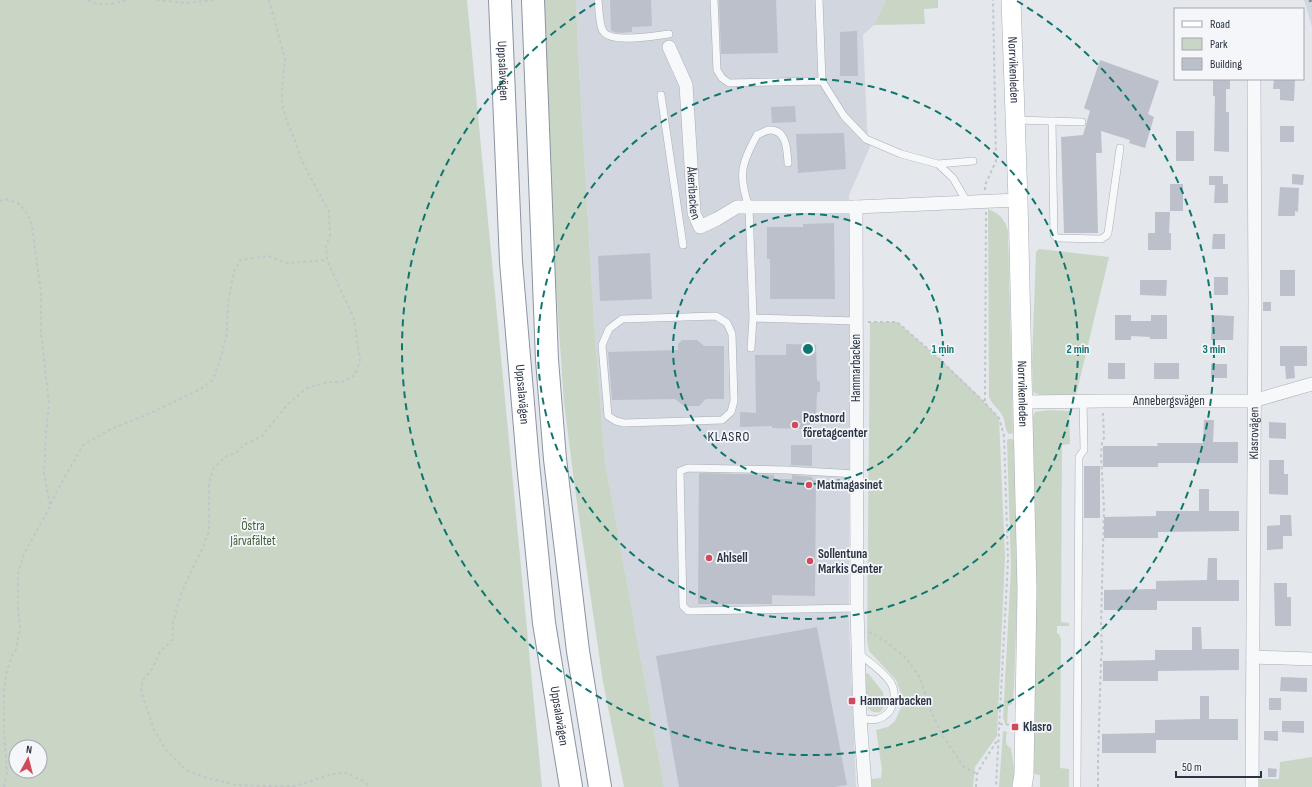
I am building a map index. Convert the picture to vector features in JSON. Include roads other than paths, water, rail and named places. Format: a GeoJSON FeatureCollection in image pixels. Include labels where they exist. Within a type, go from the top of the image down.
{"type":"FeatureCollection","features":[{"type":"Feature","properties":{"kind":"highway","name":"Uppsalavägen"},"geometry":{"type":"LineString","coordinates":[[500,0],[511,262],[528,463],[544,623],[571,787]]}},
{"type":"Feature","properties":{"kind":"highway","name":"Uppsalavägen"},"geometry":{"type":"LineString","coordinates":[[533,0],[546,352],[555,459],[578,651],[600,781]]}},
{"type":"Feature","properties":{"kind":"main road","name":"Norrvikenleden"},"geometry":{"type":"LineString","coordinates":[[1012,0],[1027,590],[1024,766],[1022,787]]}},
{"type":"Feature","properties":{"kind":"street","name":"Åkeribacken"},"geometry":{"type":"LineString","coordinates":[[669,47],[686,85],[694,213],[700,227],[717,219],[736,207],[856,207]]}},
{"type":"Feature","properties":{"kind":"street","name":"Klasrovägen"},"geometry":{"type":"LineString","coordinates":[[1252,787],[1253,401],[1255,302],[1254,80]]}},
{"type":"Feature","properties":{"kind":"street"},"geometry":{"type":"LineString","coordinates":[[856,207],[1018,200]]}},
{"type":"Feature","properties":{"kind":"street","name":"Hammarbacken"},"geometry":{"type":"LineString","coordinates":[[856,207],[857,627],[860,717],[865,787]]}},
{"type":"Feature","properties":{"kind":"street","name":"Annebergsvägen"},"geometry":{"type":"LineString","coordinates":[[1023,402],[1253,401],[1312,384]]}},
{"type":"Feature","properties":{"kind":"street"},"geometry":{"type":"LineString","coordinates":[[1253,657],[1312,658]]}},
{"type":"Feature","properties":{"kind":"lane"},"geometry":{"type":"LineString","coordinates":[[598,0],[602,30],[608,36],[622,39],[669,34]]}},
{"type":"Feature","properties":{"kind":"lane"},"geometry":{"type":"LineString","coordinates":[[714,0],[717,70],[722,78],[729,83],[822,81]]}},
{"type":"Feature","properties":{"kind":"lane"},"geometry":{"type":"LineString","coordinates":[[819,0],[822,81],[844,116],[866,139],[901,154],[938,164],[974,161]]}},
{"type":"Feature","properties":{"kind":"lane"},"geometry":{"type":"LineString","coordinates":[[661,95],[683,244]]}},
{"type":"Feature","properties":{"kind":"lane"},"geometry":{"type":"LineString","coordinates":[[1016,120],[1082,122]]}},
{"type":"Feature","properties":{"kind":"lane"},"geometry":{"type":"LineString","coordinates":[[1052,121],[1054,235],[1056,238],[1101,238],[1106,236],[1108,233],[1120,148]]}},
{"type":"Feature","properties":{"kind":"lane"},"geometry":{"type":"LineString","coordinates":[[751,348],[752,318],[749,207],[744,192],[741,174],[748,151],[757,135],[770,130],[779,132],[785,140],[788,163]]}},
{"type":"Feature","properties":{"kind":"lane"},"geometry":{"type":"LineString","coordinates":[[938,164],[953,178],[967,202]]}},
{"type":"Feature","properties":{"kind":"lane"},"geometry":{"type":"LineString","coordinates":[[716,316],[727,322],[732,334],[734,401],[731,412],[722,420],[624,423],[616,421],[608,416],[602,345],[609,329],[622,319],[672,318],[716,316]]}},
{"type":"Feature","properties":{"kind":"lane"},"geometry":{"type":"LineString","coordinates":[[752,318],[856,322]]}},
{"type":"Feature","properties":{"kind":"lane"},"geometry":{"type":"LineString","coordinates":[[1077,787],[1078,457],[1084,450],[1083,401]]}},
{"type":"Feature","properties":{"kind":"lane"},"geometry":{"type":"LineString","coordinates":[[856,474],[786,470],[688,468],[680,472],[683,606],[688,610],[857,608]]}},
{"type":"Feature","properties":{"kind":"lane"},"geometry":{"type":"LineString","coordinates":[[858,653],[885,675],[891,684],[895,698],[891,710],[885,716],[877,720],[868,720],[860,717]]}},
{"type":"Feature","properties":{"kind":"railway"},"geometry":{"type":"LineString","coordinates":[[1310,0],[1312,6]]}},
{"type":"Feature","properties":{"kind":"place","name":"Postnord företagcenter"},"geometry":{"type":"Point","coordinates":[795,425]}},
{"type":"Feature","properties":{"kind":"place","name":"Matmagasinet"},"geometry":{"type":"Point","coordinates":[809,485]}},
{"type":"Feature","properties":{"kind":"place","name":"Ahlsell"},"geometry":{"type":"Point","coordinates":[709,558]}},
{"type":"Feature","properties":{"kind":"place","name":"Sollentuna Markis Center"},"geometry":{"type":"Point","coordinates":[810,561]}},
{"type":"Feature","properties":{"kind":"place","name":"Hammarbacken"},"geometry":{"type":"Point","coordinates":[852,701]}},
{"type":"Feature","properties":{"kind":"place","name":"Klasro"},"geometry":{"type":"Point","coordinates":[1015,727]}},
{"type":"Feature","properties":{"kind":"district","name":"KLASRO"},"geometry":{"type":"Point","coordinates":[729,436]}},
{"type":"Feature","properties":{"kind":"park label","name":"Östra Järvafältet"},"geometry":{"type":"Point","coordinates":[253,534]}}]}
